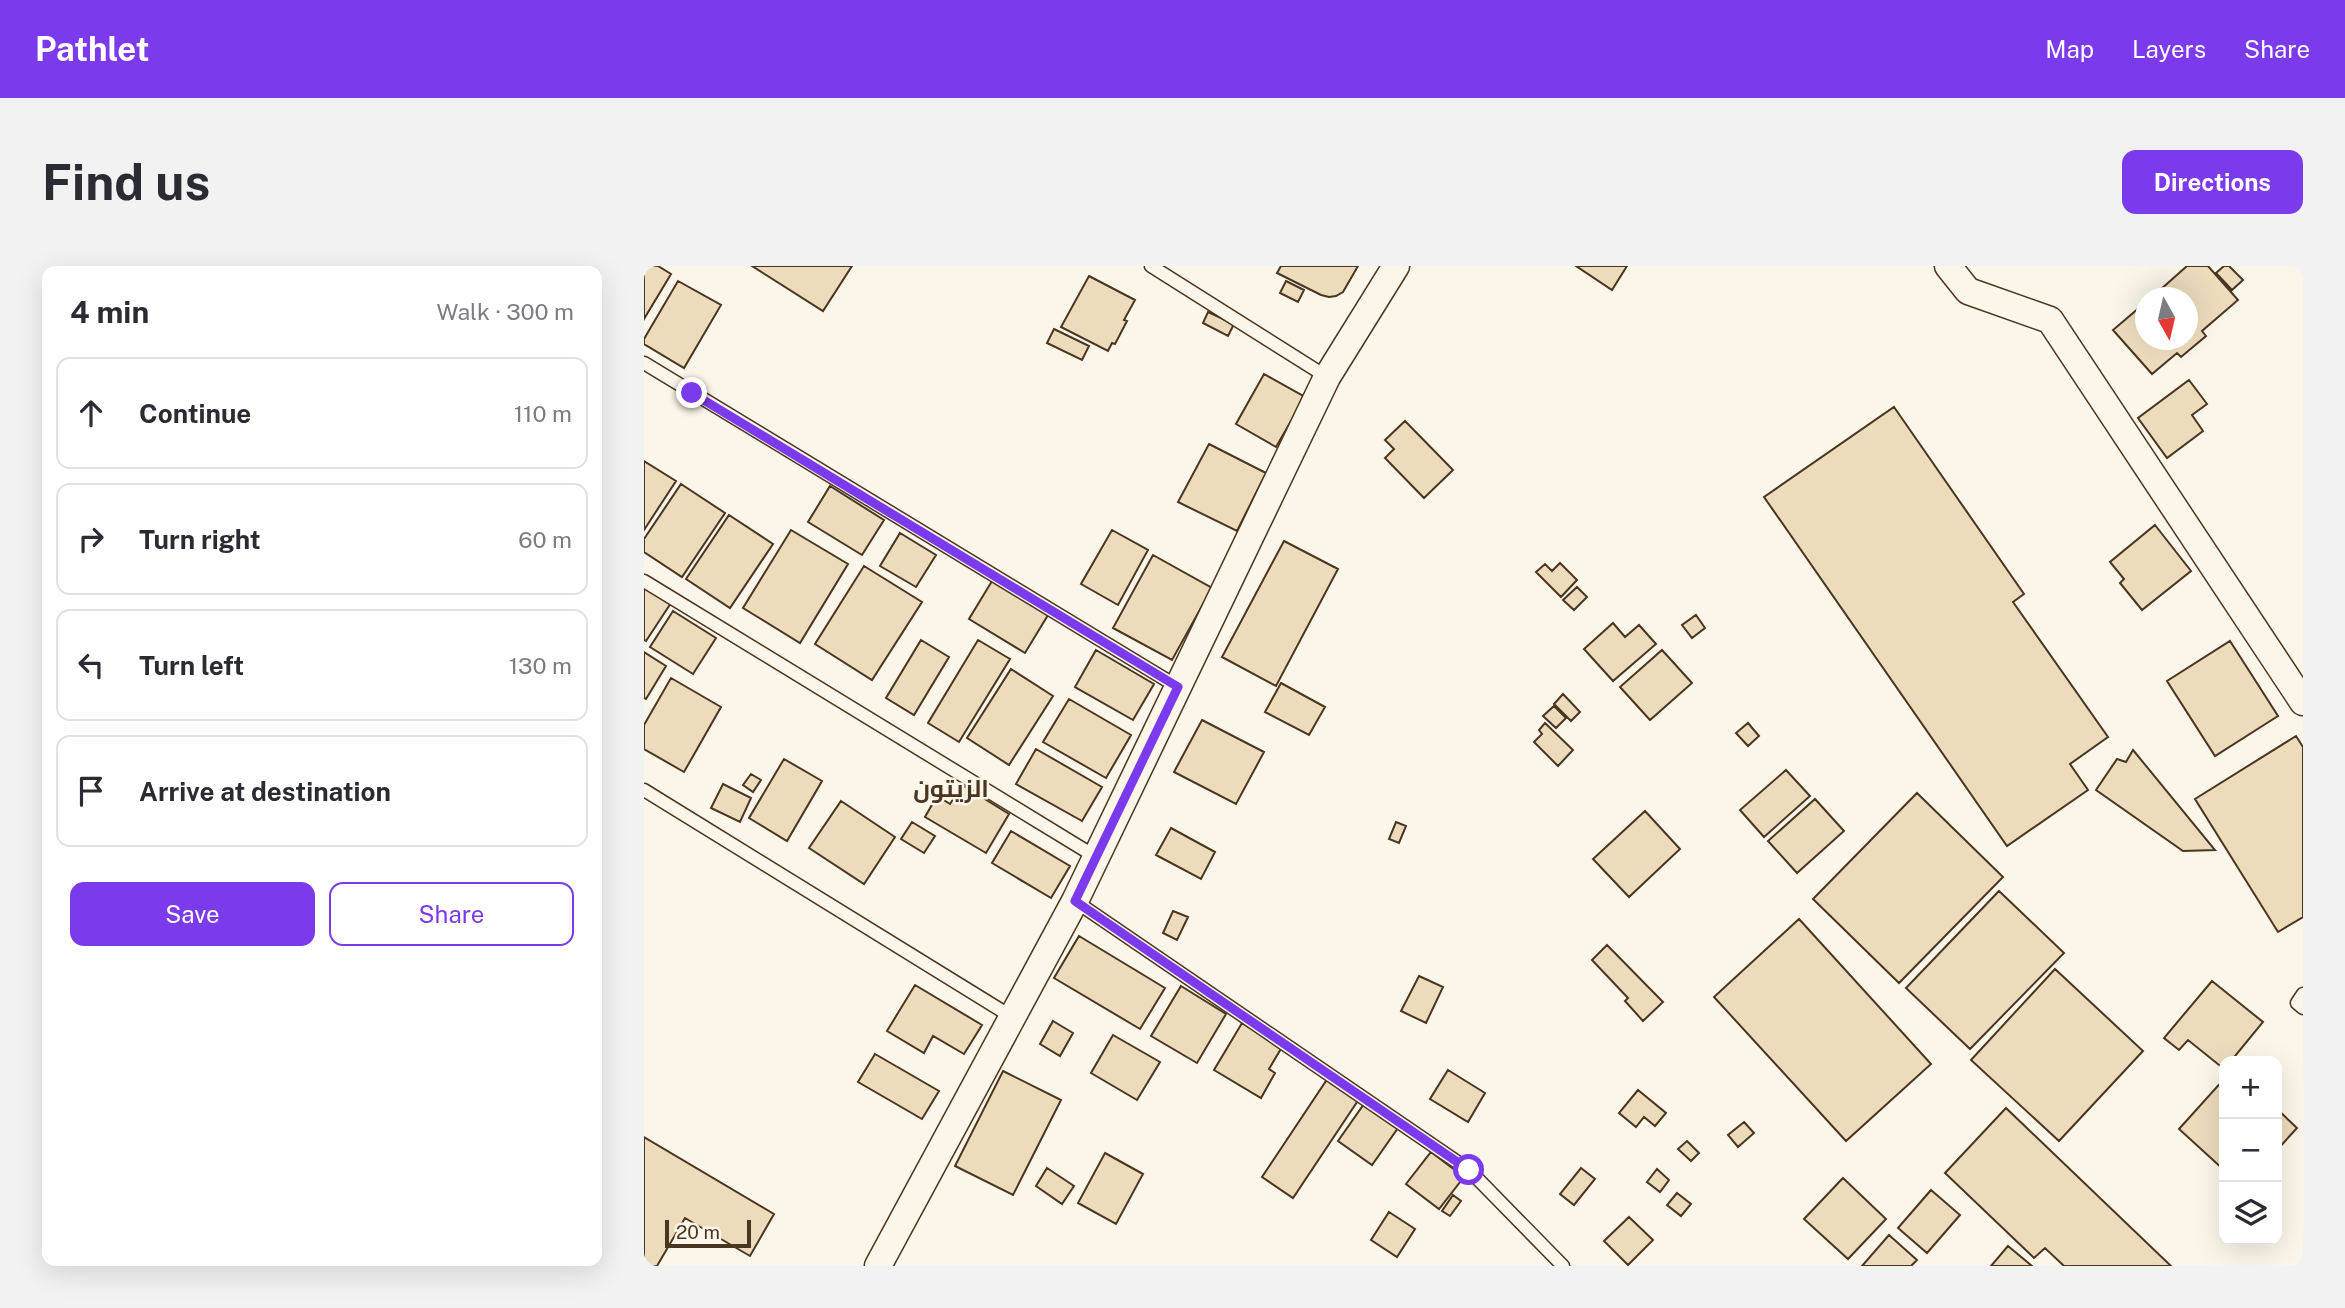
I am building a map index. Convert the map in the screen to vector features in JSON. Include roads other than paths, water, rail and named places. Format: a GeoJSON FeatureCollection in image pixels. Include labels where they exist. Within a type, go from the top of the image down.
{"type":"FeatureCollection","features":[{"type":"Feature","properties":{"kind":"street"},"geometry":{"type":"LineString","coordinates":[[878,1266],[1075,901],[1327,377],[1396,266]]}},
{"type":"Feature","properties":{"kind":"street"},"geometry":{"type":"LineString","coordinates":[[1948,266],[1968,291],[2050,320],[2303,702]]}},
{"type":"Feature","properties":{"kind":"lane"},"geometry":{"type":"LineString","coordinates":[[1151,266],[1327,377]]}},
{"type":"Feature","properties":{"kind":"lane"},"geometry":{"type":"LineString","coordinates":[[644,363],[1178,687]]}},
{"type":"Feature","properties":{"kind":"lane"},"geometry":{"type":"LineString","coordinates":[[644,581],[1096,857]]}},
{"type":"Feature","properties":{"kind":"lane"},"geometry":{"type":"LineString","coordinates":[[644,790],[1012,1017]]}},
{"type":"Feature","properties":{"kind":"lane"},"geometry":{"type":"LineString","coordinates":[[1075,901],[1469,1170],[1563,1266]]}},
{"type":"Feature","properties":{"kind":"lane"},"geometry":{"type":"LineString","coordinates":[[2303,994],[2297,1003],[2303,1008]]}},
{"type":"Feature","properties":{"kind":"district","name":"الزيتون"},"geometry":{"type":"Point","coordinates":[951,789]}}]}
